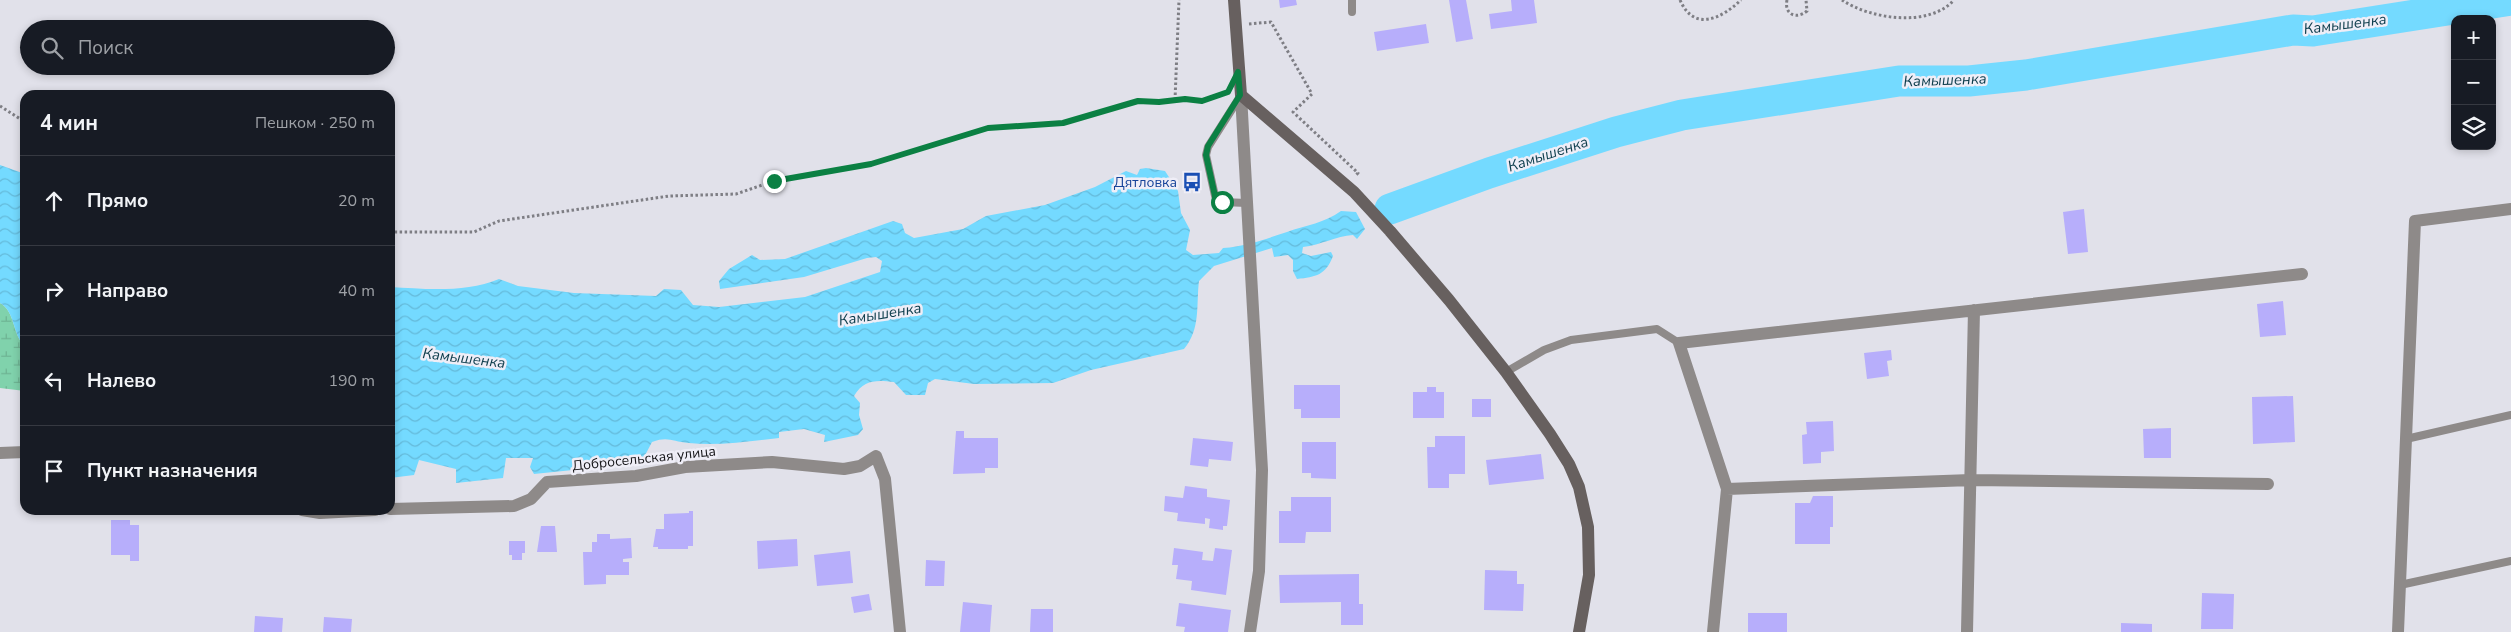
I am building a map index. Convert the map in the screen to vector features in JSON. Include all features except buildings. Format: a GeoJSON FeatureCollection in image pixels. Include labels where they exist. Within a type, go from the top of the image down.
{"type":"FeatureCollection","features":[{"type":"Feature","properties":{"kind":"street"},"geometry":{"type":"LineString","coordinates":[[1234,0],[1253,290],[1262,505],[1259,571],[1250,632]]}},
{"type":"Feature","properties":{"kind":"street"},"geometry":{"type":"LineString","coordinates":[[1240,95],[1346,185],[1450,300],[1506,372],[1569,464],[1585,508],[1589,535],[1589,575],[1579,632]]}},
{"type":"Feature","properties":{"kind":"street"},"geometry":{"type":"LineString","coordinates":[[2398,632],[2415,221],[2511,209]]}},
{"type":"Feature","properties":{"kind":"street"},"geometry":{"type":"LineString","coordinates":[[1713,632],[1727,489],[1679,343],[2302,274]]}},
{"type":"Feature","properties":{"kind":"street"},"geometry":{"type":"LineString","coordinates":[[1968,632],[1974,310]]}},
{"type":"Feature","properties":{"kind":"street"},"geometry":{"type":"LineString","coordinates":[[0,453],[20,452]]}},
{"type":"Feature","properties":{"kind":"street","name":"Добросельская улица"},"geometry":{"type":"LineString","coordinates":[[395,509],[514,506],[531,499],[547,482],[636,476],[685,467],[772,462],[844,469],[860,466],[876,456],[885,479],[900,632]]}},
{"type":"Feature","properties":{"kind":"street"},"geometry":{"type":"LineString","coordinates":[[1727,489],[1971,480],[2268,484]]}},
{"type":"Feature","properties":{"kind":"lane"},"geometry":{"type":"LineString","coordinates":[[1352,0],[1352,12]]}},
{"type":"Feature","properties":{"kind":"lane"},"geometry":{"type":"LineString","coordinates":[[1240,95],[1208,146],[1206,155],[1215,196],[1222,202],[1247,203]]}},
{"type":"Feature","properties":{"kind":"lane"},"geometry":{"type":"LineString","coordinates":[[1506,372],[1544,350],[1572,340],[1657,329],[1679,343]]}},
{"type":"Feature","properties":{"kind":"lane"},"geometry":{"type":"LineString","coordinates":[[2406,439],[2511,415]]}},
{"type":"Feature","properties":{"kind":"lane"},"geometry":{"type":"LineString","coordinates":[[2400,584],[2511,561]]}},
{"type":"Feature","properties":{"kind":"path"},"geometry":{"type":"LineString","coordinates":[[1175,100],[1179,0]]}},
{"type":"Feature","properties":{"kind":"path"},"geometry":{"type":"LineString","coordinates":[[1680,0],[1690,16],[1700,20],[1717,17],[1741,0]]}},
{"type":"Feature","properties":{"kind":"path"},"geometry":{"type":"LineString","coordinates":[[1787,0],[1788,12],[1794,16],[1801,15],[1807,11],[1806,0]]}},
{"type":"Feature","properties":{"kind":"path"},"geometry":{"type":"LineString","coordinates":[[1842,0],[1852,6],[1888,16],[1916,17],[1934,14],[1954,0]]}},
{"type":"Feature","properties":{"kind":"path"},"geometry":{"type":"LineString","coordinates":[[1243,25],[1271,22],[1312,94],[1293,112],[1358,173],[1346,185]]}},
{"type":"Feature","properties":{"kind":"path"},"geometry":{"type":"LineString","coordinates":[[395,230],[474,232],[499,221],[640,200],[669,196],[736,194],[774,181],[871,164],[988,128],[1063,123],[1138,101],[1202,101],[1228,92],[1238,72]]}},
{"type":"Feature","properties":{"kind":"path"},"geometry":{"type":"LineString","coordinates":[[0,106],[20,119]]}},
{"type":"Feature","properties":{"kind":"green space"},"geometry":{"type":"Polygon","coordinates":[[[0,303],[9,312],[20,339],[20,390],[0,388],[0,303]]]}},
{"type":"Feature","properties":{"kind":"water"},"geometry":{"type":"Polygon","coordinates":[[[0,165],[20,172],[20,339],[9,312],[0,303],[0,165]]]}},
{"type":"Feature","properties":{"kind":"water"},"geometry":{"type":"Polygon","coordinates":[[[1140,169],[1165,171],[1178,191],[1181,213],[1190,230],[1186,250],[1193,255],[1219,253],[1223,248],[1263,240],[1322,221],[1341,211],[1356,212],[1365,229],[1357,239],[1353,235],[1303,247],[1302,253],[1311,256],[1331,252],[1333,256],[1324,271],[1315,276],[1297,279],[1293,271],[1293,260],[1288,255],[1274,257],[1272,248],[1214,266],[1199,281],[1197,316],[1193,333],[1184,349],[1091,370],[1053,383],[974,384],[935,379],[928,383],[925,395],[906,395],[894,382],[871,382],[862,386],[854,396],[860,403],[859,415],[863,429],[858,435],[824,442],[825,435],[804,429],[779,432],[779,438],[734,443],[700,444],[663,439],[652,442],[641,463],[534,474],[530,467],[533,458],[506,458],[503,478],[456,483],[456,469],[419,460],[414,475],[395,477],[395,287],[459,288],[499,279],[518,286],[574,293],[656,296],[664,289],[681,290],[693,305],[719,307],[805,297],[880,272],[882,261],[876,257],[867,258],[804,277],[720,289],[719,281],[729,269],[752,255],[760,260],[785,259],[893,221],[902,224],[905,233],[914,238],[963,229],[986,216],[1045,205],[1095,187],[1126,171],[1137,175],[1140,169]]]}},
{"type":"Feature","properties":{"kind":"waterway","name":"Камышенка"},"geometry":{"type":"LineString","coordinates":[[1390,209],[1489,173],[1616,132],[1682,115],[1899,81],[1969,81],[2026,75],[2293,30],[2313,31],[2511,0]]}},
{"type":"Feature","properties":{"kind":"place","name":"Дятловка"},"geometry":{"type":"Point","coordinates":[1192,182]}},
{"type":"Feature","properties":{"kind":"route"},"geometry":{"type":"LineString","coordinates":[[774,181],[871,164],[988,128],[1063,123],[1138,101],[1159,102],[1185,99],[1202,101],[1228,92],[1238,72],[1240,95],[1208,146],[1206,155],[1215,196],[1222,202]]}}]}
